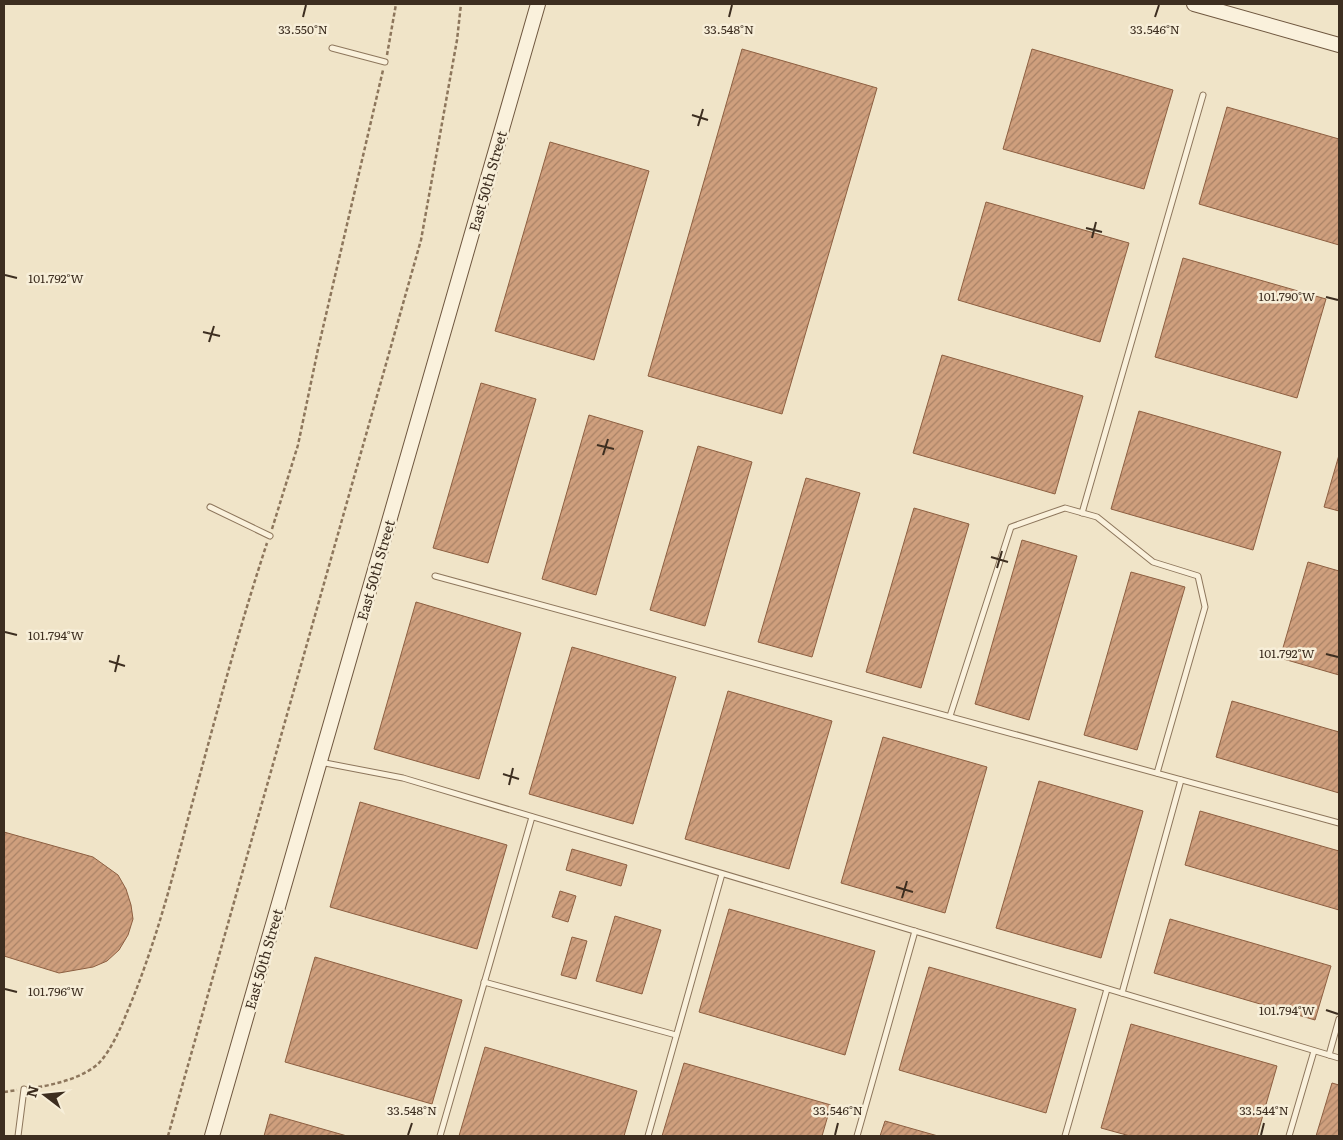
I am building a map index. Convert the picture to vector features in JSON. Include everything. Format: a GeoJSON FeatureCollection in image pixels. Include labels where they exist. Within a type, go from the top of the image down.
{"type":"FeatureCollection","features":[{"type":"Feature","properties":{"kind":"main road","name":"East 50th Street"},"geometry":{"type":"LineString","coordinates":[[212,1136],[538,4]]}},
{"type":"Feature","properties":{"kind":"main road"},"geometry":{"type":"LineString","coordinates":[[1194,4],[1339,45]]}},
{"type":"Feature","properties":{"kind":"lane"},"geometry":{"type":"LineString","coordinates":[[332,48],[385,62]]}},
{"type":"Feature","properties":{"kind":"lane"},"geometry":{"type":"LineString","coordinates":[[1082,512],[1202,95]]}},
{"type":"Feature","properties":{"kind":"lane"},"geometry":{"type":"LineString","coordinates":[[210,507],[270,536]]}},
{"type":"Feature","properties":{"kind":"lane"},"geometry":{"type":"LineString","coordinates":[[950,716],[1011,527],[1065,508],[1082,512],[1097,517],[1153,562],[1198,576],[1205,608],[1157,773]]}},
{"type":"Feature","properties":{"kind":"lane"},"geometry":{"type":"LineString","coordinates":[[435,576],[1339,823]]}},
{"type":"Feature","properties":{"kind":"lane"},"geometry":{"type":"LineString","coordinates":[[320,762],[403,778],[1339,1058]]}},
{"type":"Feature","properties":{"kind":"lane"},"geometry":{"type":"LineString","coordinates":[[1122,993],[1181,780]]}},
{"type":"Feature","properties":{"kind":"lane"},"geometry":{"type":"LineString","coordinates":[[440,1136],[532,817]]}},
{"type":"Feature","properties":{"kind":"lane"},"geometry":{"type":"LineString","coordinates":[[648,1136],[722,874]]}},
{"type":"Feature","properties":{"kind":"lane"},"geometry":{"type":"LineString","coordinates":[[857,1136],[916,932]]}},
{"type":"Feature","properties":{"kind":"lane"},"geometry":{"type":"LineString","coordinates":[[484,982],[676,1035]]}},
{"type":"Feature","properties":{"kind":"lane"},"geometry":{"type":"LineString","coordinates":[[1065,1136],[1107,989]]}},
{"type":"Feature","properties":{"kind":"lane"},"geometry":{"type":"LineString","coordinates":[[1329,1055],[1339,1019]]}},
{"type":"Feature","properties":{"kind":"lane"},"geometry":{"type":"LineString","coordinates":[[1289,1136],[1314,1051]]}},
{"type":"Feature","properties":{"kind":"lane"},"geometry":{"type":"LineString","coordinates":[[18,1136],[24,1089]]}},
{"type":"Feature","properties":{"kind":"path"},"geometry":{"type":"LineString","coordinates":[[4,1092],[44,1086],[85,1072],[99,1062],[112,1044],[142,976],[164,909],[231,658],[298,445],[318,349],[385,62],[396,4]]}},
{"type":"Feature","properties":{"kind":"path"},"geometry":{"type":"LineString","coordinates":[[168,1136],[421,240],[457,40],[461,4]]}},
{"type":"Feature","properties":{"kind":"building"},"geometry":{"type":"Polygon","coordinates":[[[742,49],[877,88],[782,414],[648,376],[742,49]]]}},
{"type":"Feature","properties":{"kind":"building"},"geometry":{"type":"Polygon","coordinates":[[[1032,49],[1173,90],[1144,189],[1003,149],[1032,49]]]}},
{"type":"Feature","properties":{"kind":"building"},"geometry":{"type":"Polygon","coordinates":[[[1227,107],[1339,139],[1339,245],[1199,204],[1227,107]]]}},
{"type":"Feature","properties":{"kind":"building"},"geometry":{"type":"Polygon","coordinates":[[[550,142],[649,171],[594,360],[495,331],[550,142]]]}},
{"type":"Feature","properties":{"kind":"building"},"geometry":{"type":"Polygon","coordinates":[[[986,202],[1129,243],[1100,342],[958,300],[986,202]]]}},
{"type":"Feature","properties":{"kind":"building"},"geometry":{"type":"Polygon","coordinates":[[[1183,258],[1326,299],[1297,398],[1155,357],[1183,258]]]}},
{"type":"Feature","properties":{"kind":"building"},"geometry":{"type":"Polygon","coordinates":[[[942,355],[1083,396],[1055,494],[913,453],[942,355]]]}},
{"type":"Feature","properties":{"kind":"building"},"geometry":{"type":"Polygon","coordinates":[[[481,383],[536,399],[488,563],[433,548],[481,383]]]}},
{"type":"Feature","properties":{"kind":"building"},"geometry":{"type":"Polygon","coordinates":[[[1139,411],[1281,452],[1253,550],[1111,509],[1139,411]]]}},
{"type":"Feature","properties":{"kind":"building"},"geometry":{"type":"Polygon","coordinates":[[[589,415],[643,431],[596,595],[542,579],[589,415]]]}},
{"type":"Feature","properties":{"kind":"building"},"geometry":{"type":"Polygon","coordinates":[[[698,446],[752,462],[705,626],[650,610],[698,446]]]}},
{"type":"Feature","properties":{"kind":"building"},"geometry":{"type":"Polygon","coordinates":[[[1339,455],[1339,511],[1324,507],[1339,455]]]}},
{"type":"Feature","properties":{"kind":"building"},"geometry":{"type":"Polygon","coordinates":[[[806,478],[860,493],[812,657],[758,642],[806,478]]]}},
{"type":"Feature","properties":{"kind":"building"},"geometry":{"type":"Polygon","coordinates":[[[914,508],[969,524],[921,688],[866,672],[914,508]]]}},
{"type":"Feature","properties":{"kind":"building"},"geometry":{"type":"Polygon","coordinates":[[[1022,540],[1077,556],[1029,720],[975,704],[1022,540]]]}},
{"type":"Feature","properties":{"kind":"building"},"geometry":{"type":"Polygon","coordinates":[[[1308,562],[1339,571],[1339,675],[1280,658],[1308,562]]]}},
{"type":"Feature","properties":{"kind":"building"},"geometry":{"type":"Polygon","coordinates":[[[1131,572],[1185,587],[1137,750],[1084,735],[1131,572]]]}},
{"type":"Feature","properties":{"kind":"building"},"geometry":{"type":"Polygon","coordinates":[[[416,602],[521,633],[479,779],[374,749],[416,602]]]}},
{"type":"Feature","properties":{"kind":"building"},"geometry":{"type":"Polygon","coordinates":[[[572,647],[676,677],[633,824],[529,794],[572,647]]]}},
{"type":"Feature","properties":{"kind":"building"},"geometry":{"type":"Polygon","coordinates":[[[728,691],[832,721],[789,869],[685,839],[728,691]]]}},
{"type":"Feature","properties":{"kind":"building"},"geometry":{"type":"Polygon","coordinates":[[[1232,701],[1339,732],[1339,793],[1216,757],[1232,701]]]}},
{"type":"Feature","properties":{"kind":"building"},"geometry":{"type":"Polygon","coordinates":[[[883,737],[987,767],[945,913],[841,883],[883,737]]]}},
{"type":"Feature","properties":{"kind":"building"},"geometry":{"type":"Polygon","coordinates":[[[1039,781],[1143,811],[1101,958],[996,928],[1039,781]]]}},
{"type":"Feature","properties":{"kind":"building"},"geometry":{"type":"Polygon","coordinates":[[[360,802],[507,845],[477,949],[330,907],[360,802]]]}},
{"type":"Feature","properties":{"kind":"building"},"geometry":{"type":"Polygon","coordinates":[[[1200,811],[1339,851],[1339,910],[1185,865],[1200,811]]]}},
{"type":"Feature","properties":{"kind":"building"},"geometry":{"type":"Polygon","coordinates":[[[4,832],[93,857],[118,875],[126,889],[133,919],[128,935],[119,950],[107,961],[93,967],[59,973],[4,956],[4,832]]]}},
{"type":"Feature","properties":{"kind":"building"},"geometry":{"type":"Polygon","coordinates":[[[572,849],[627,865],[621,886],[566,870],[572,849]]]}},
{"type":"Feature","properties":{"kind":"building"},"geometry":{"type":"Polygon","coordinates":[[[560,891],[576,896],[568,922],[552,917],[560,891]]]}},
{"type":"Feature","properties":{"kind":"building"},"geometry":{"type":"Polygon","coordinates":[[[729,909],[875,951],[845,1055],[699,1012],[729,909]]]}},
{"type":"Feature","properties":{"kind":"building"},"geometry":{"type":"Polygon","coordinates":[[[615,916],[661,930],[642,994],[596,981],[615,916]]]}},
{"type":"Feature","properties":{"kind":"building"},"geometry":{"type":"Polygon","coordinates":[[[1170,919],[1331,966],[1315,1020],[1154,973],[1170,919]]]}},
{"type":"Feature","properties":{"kind":"building"},"geometry":{"type":"Polygon","coordinates":[[[572,937],[587,941],[576,979],[561,975],[572,937]]]}},
{"type":"Feature","properties":{"kind":"building"},"geometry":{"type":"Polygon","coordinates":[[[315,957],[462,1000],[432,1104],[285,1062],[315,957]]]}},
{"type":"Feature","properties":{"kind":"building"},"geometry":{"type":"Polygon","coordinates":[[[929,967],[1076,1009],[1046,1113],[899,1070],[929,967]]]}},
{"type":"Feature","properties":{"kind":"building"},"geometry":{"type":"Polygon","coordinates":[[[1131,1024],[1277,1066],[1257,1136],[1130,1136],[1101,1128],[1131,1024]]]}},
{"type":"Feature","properties":{"kind":"building"},"geometry":{"type":"Polygon","coordinates":[[[485,1047],[637,1091],[624,1136],[459,1136],[485,1047]]]}},
{"type":"Feature","properties":{"kind":"building"},"geometry":{"type":"Polygon","coordinates":[[[684,1063],[831,1105],[822,1136],[662,1136],[684,1063]]]}},
{"type":"Feature","properties":{"kind":"building"},"geometry":{"type":"Polygon","coordinates":[[[1332,1083],[1339,1085],[1339,1136],[1316,1136],[1332,1083]]]}},
{"type":"Feature","properties":{"kind":"building"},"geometry":{"type":"Polygon","coordinates":[[[270,1114],[347,1136],[264,1136],[270,1114]]]}},
{"type":"Feature","properties":{"kind":"building"},"geometry":{"type":"Polygon","coordinates":[[[885,1121],[938,1136],[880,1136],[885,1121]]]}}]}
